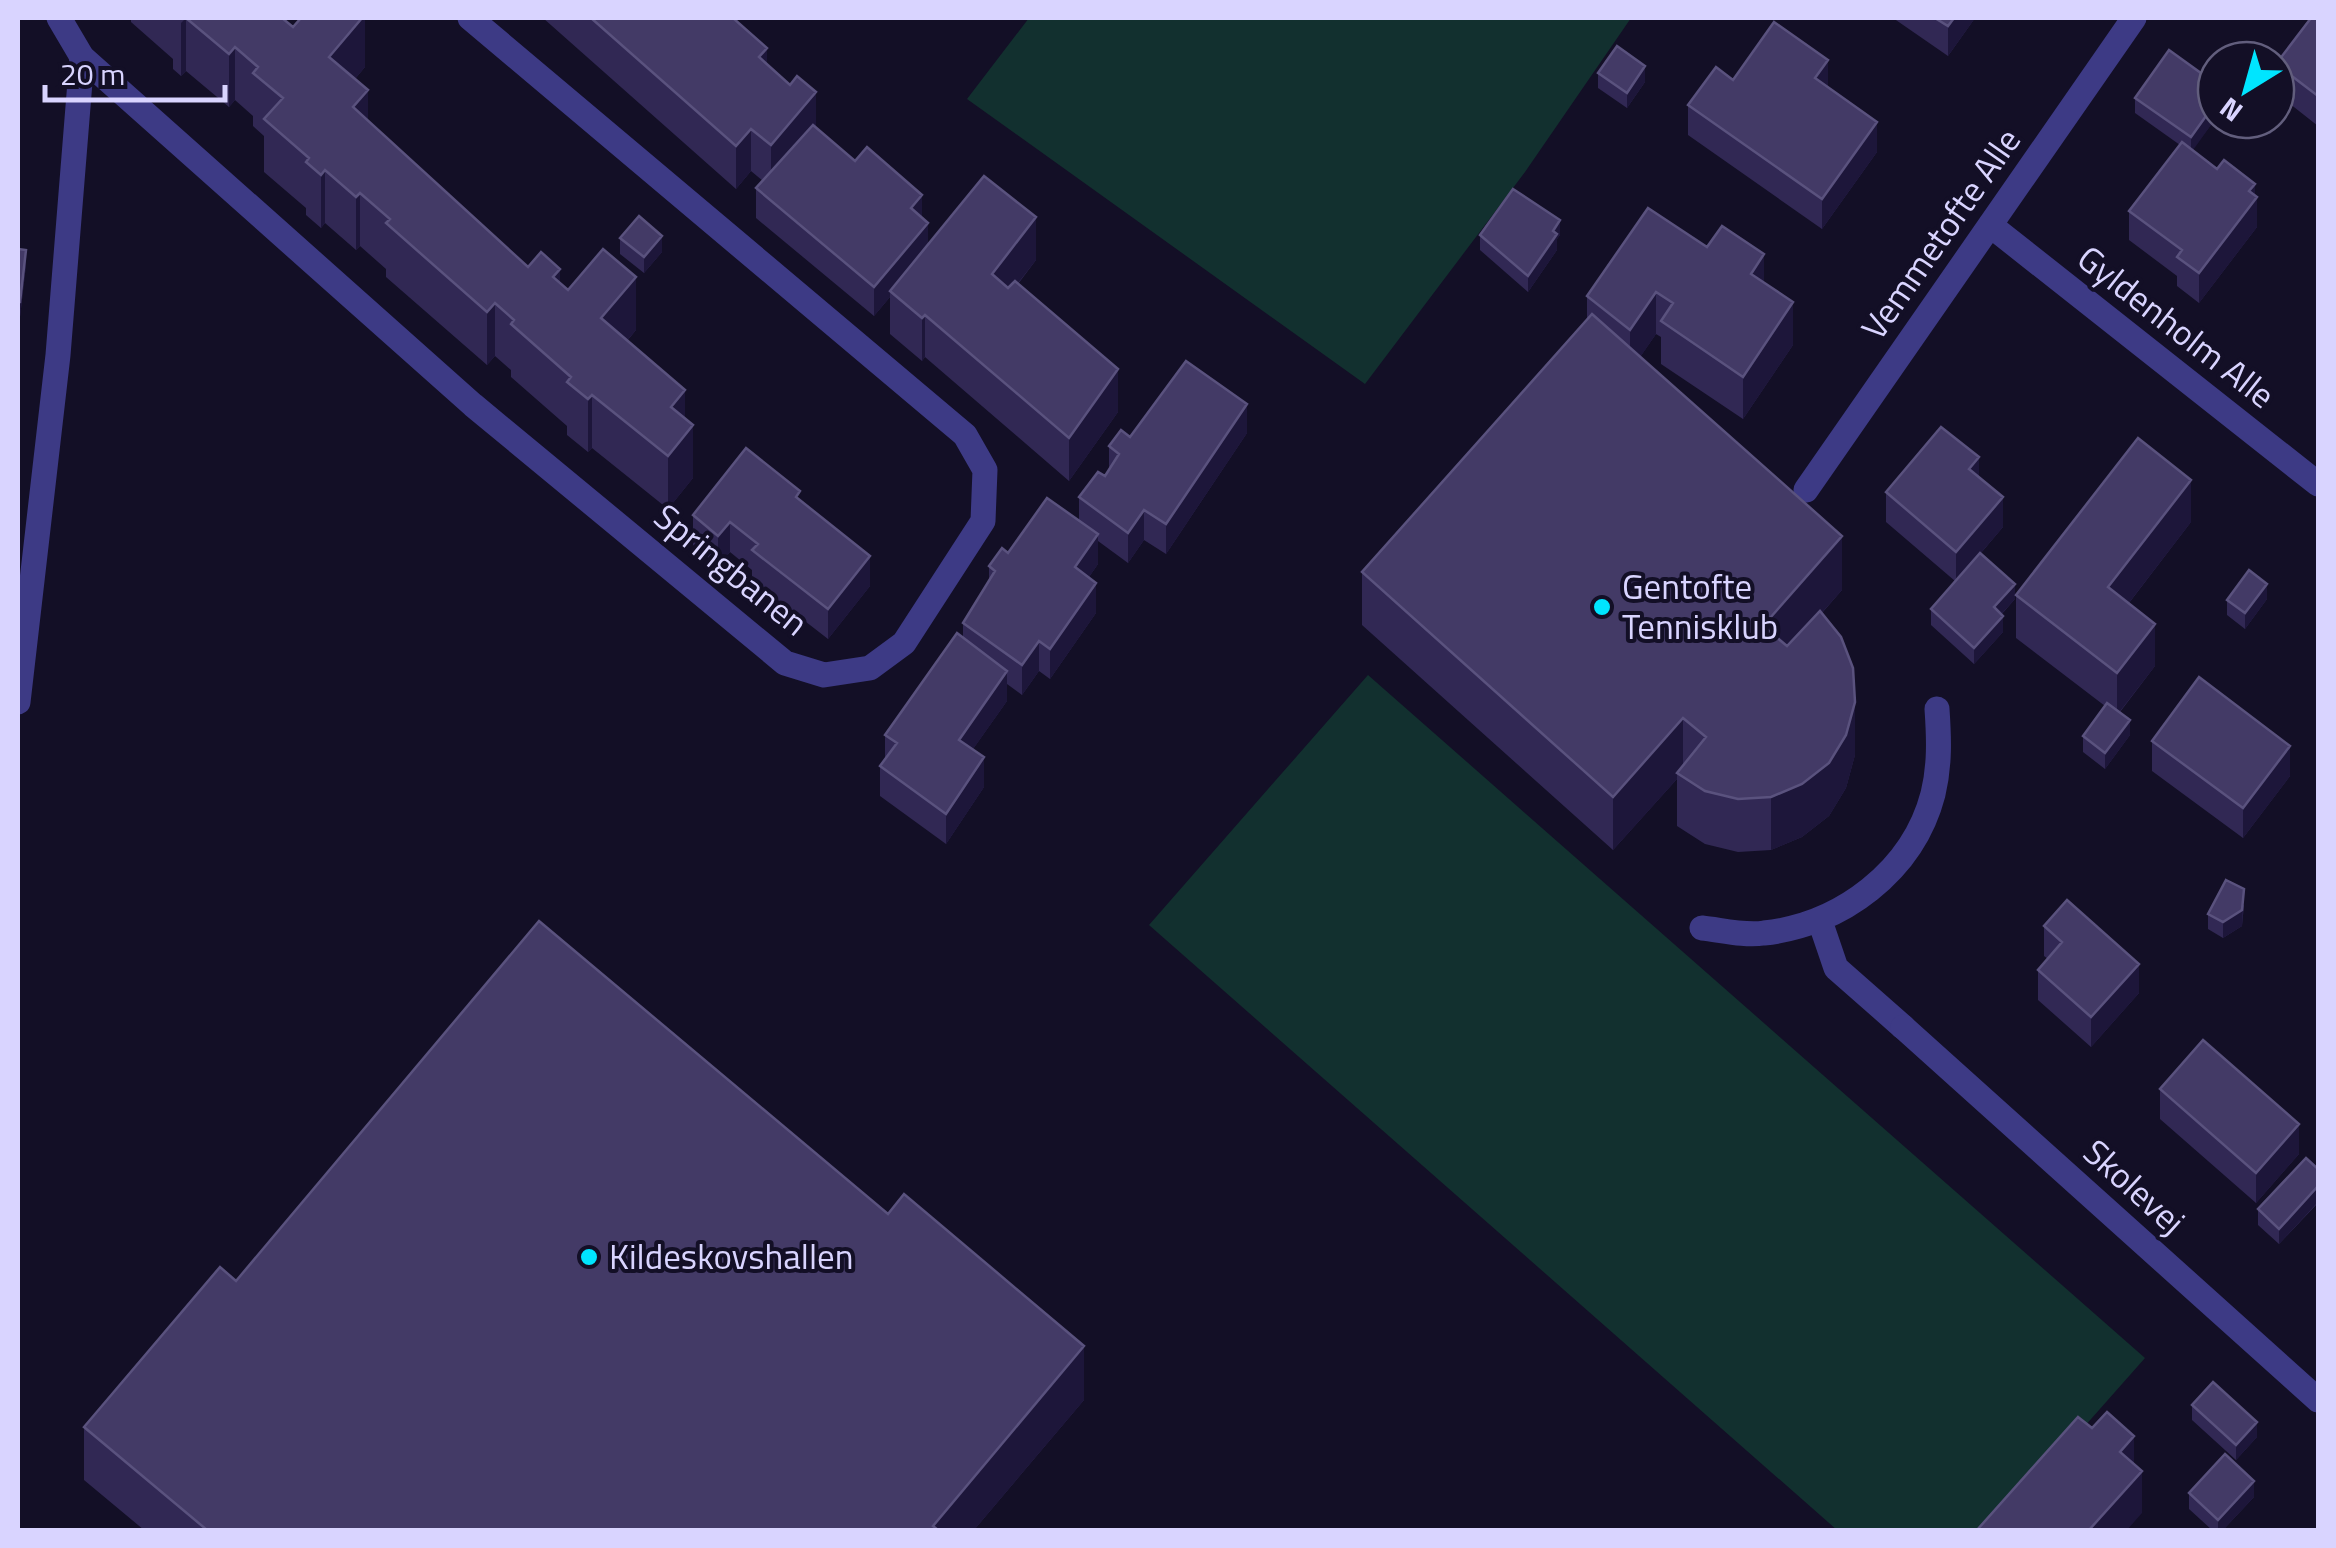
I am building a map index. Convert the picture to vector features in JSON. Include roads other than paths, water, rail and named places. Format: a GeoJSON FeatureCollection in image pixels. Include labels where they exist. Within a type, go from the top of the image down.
{"type":"FeatureCollection","features":[{"type":"Feature","properties":{"kind":"street","name":"Springbanen"},"geometry":{"type":"LineString","coordinates":[[59,18],[82,57],[473,405],[785,663],[824,675],[870,668],[904,643],[983,521],[985,470],[965,435],[470,18]]}},
{"type":"Feature","properties":{"kind":"street","name":"Vemmetofte Alle"},"geometry":{"type":"LineString","coordinates":[[1806,490],[2134,18]]}},
{"type":"Feature","properties":{"kind":"street"},"geometry":{"type":"LineString","coordinates":[[18,702],[58,355],[82,57]]}},
{"type":"Feature","properties":{"kind":"street","name":"Gyldenholm Alle"},"geometry":{"type":"LineString","coordinates":[[1990,225],[2318,484]]}},
{"type":"Feature","properties":{"kind":"street"},"geometry":{"type":"LineString","coordinates":[[1702,928],[1761,934],[1820,920],[1858,900],[1892,871],[1916,836],[1933,795],[1940,752],[1937,709]]}},
{"type":"Feature","properties":{"kind":"street","name":"Skolevej"},"geometry":{"type":"LineString","coordinates":[[1820,920],[1836,968],[2318,1400]]}},
{"type":"Feature","properties":{"kind":"place","name":"Gentofte Tennisklub"},"geometry":{"type":"Point","coordinates":[1602,607]}},
{"type":"Feature","properties":{"kind":"place","name":"Kildeskovshallen"},"geometry":{"type":"Point","coordinates":[589,1257]}}]}
